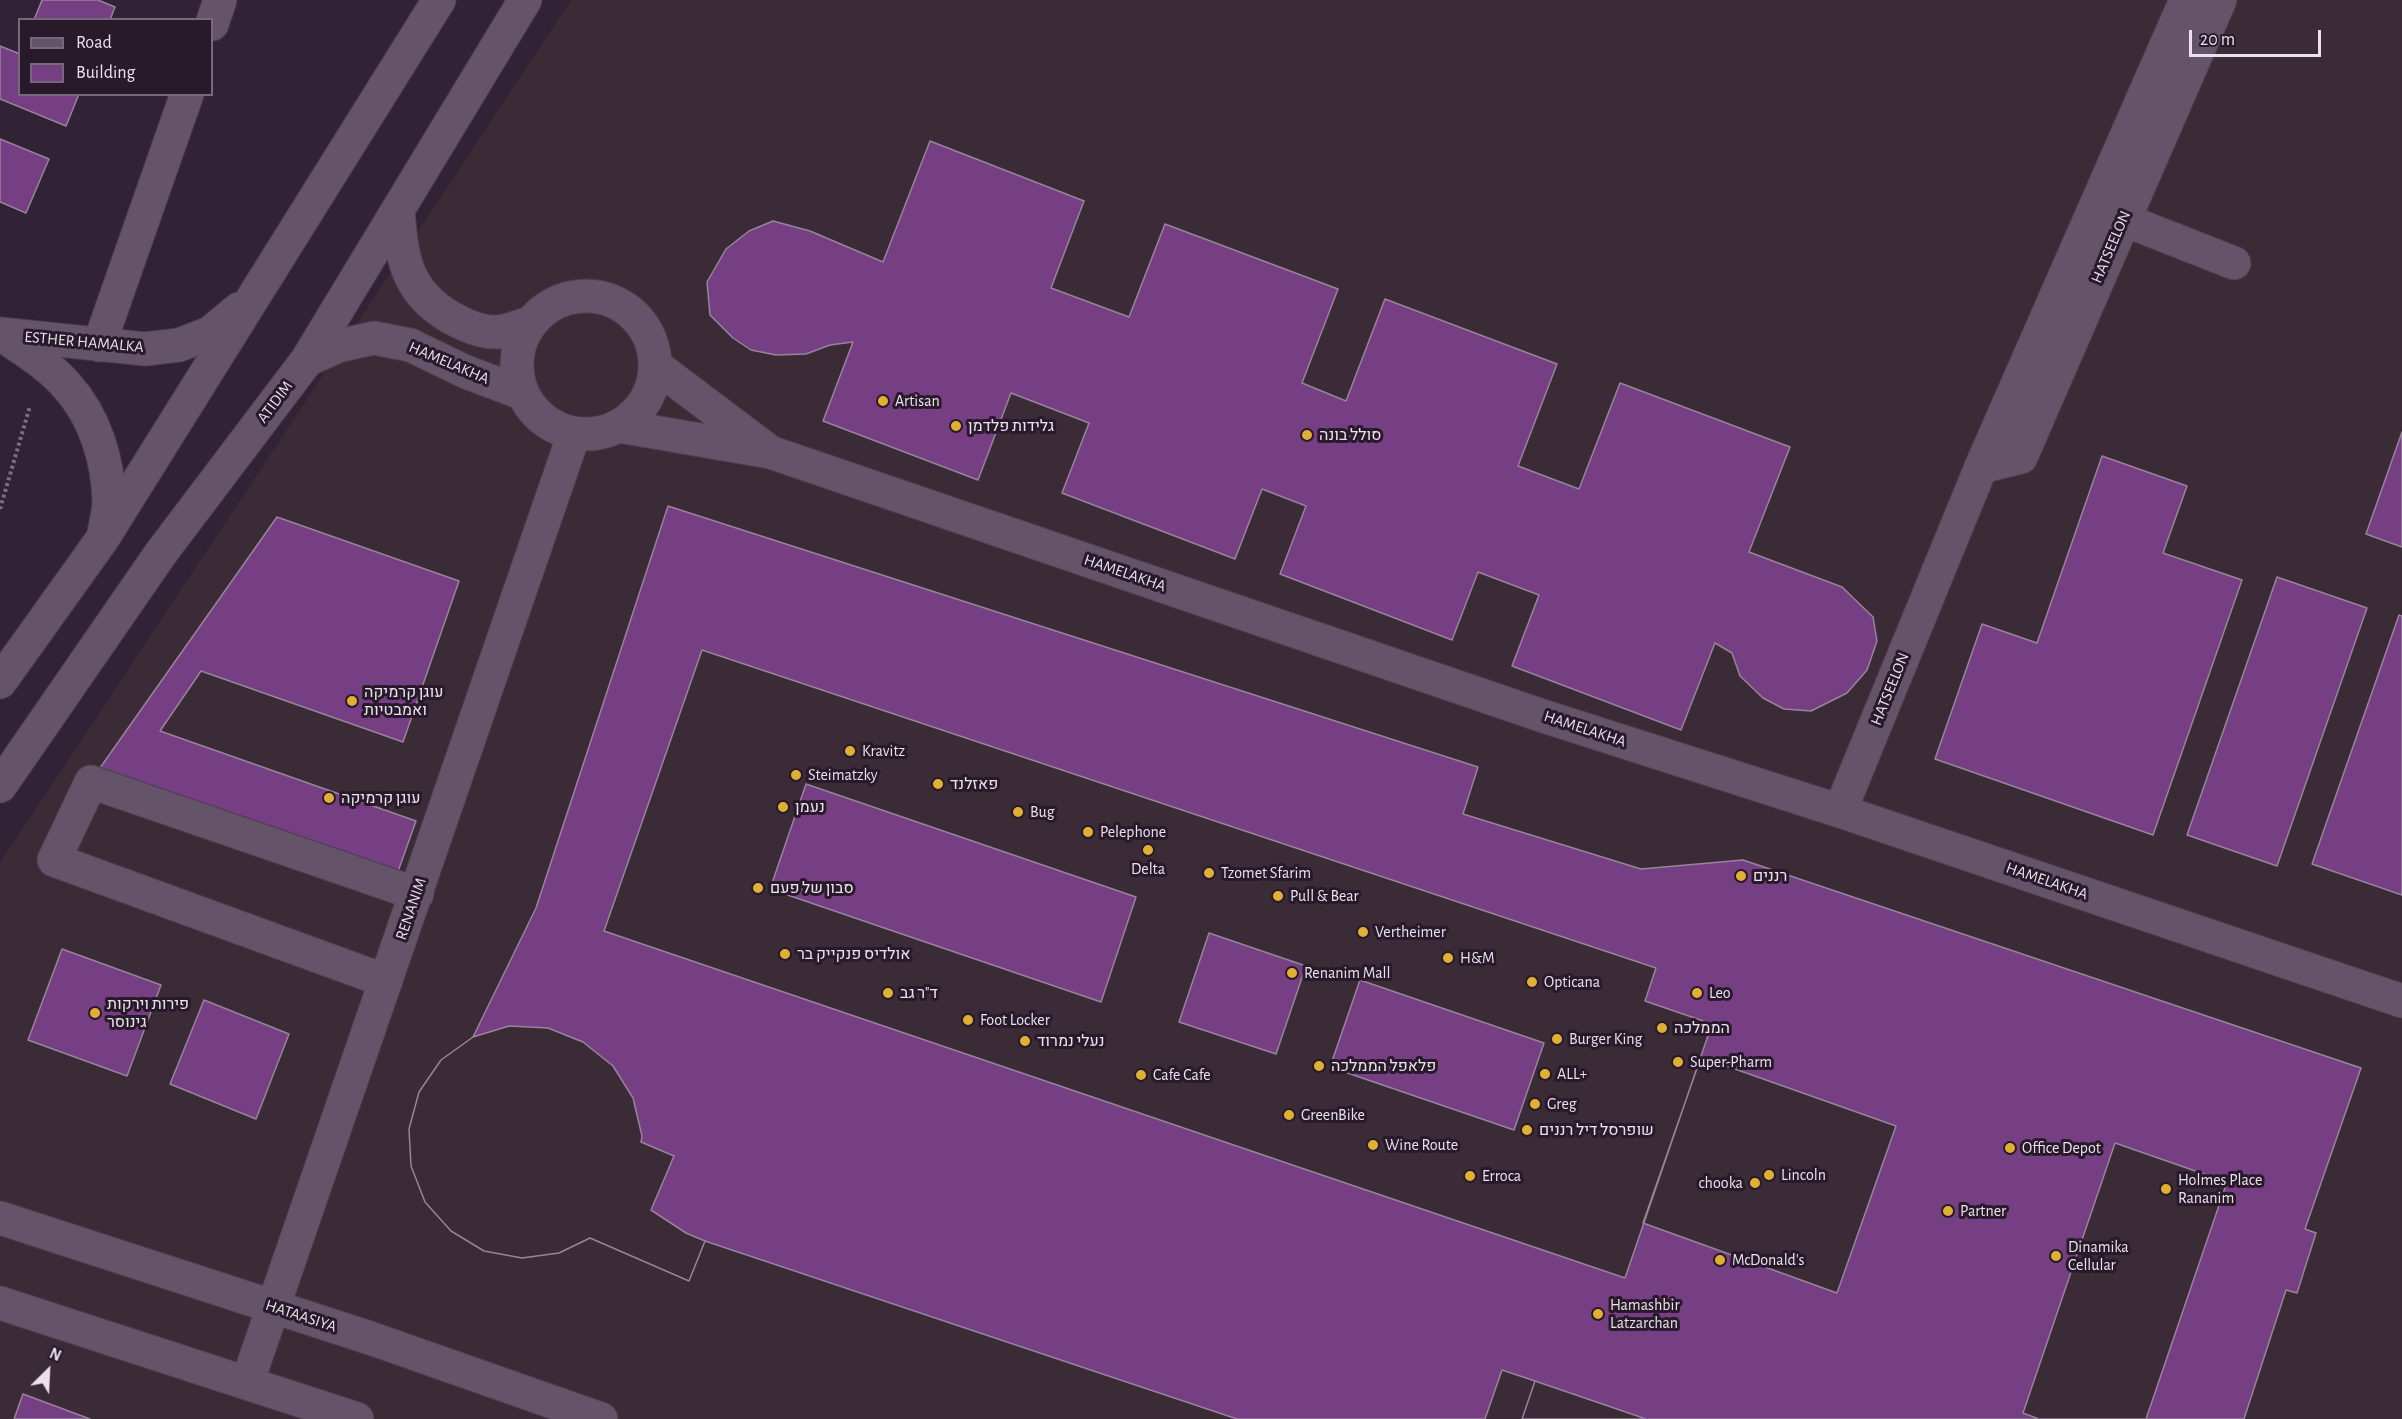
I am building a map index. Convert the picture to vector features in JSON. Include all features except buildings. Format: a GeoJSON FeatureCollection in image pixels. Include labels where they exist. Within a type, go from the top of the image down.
{"type":"FeatureCollection","features":[{"type":"Feature","properties":{"kind":"street"},"geometry":{"type":"LineString","coordinates":[[213,21],[220,0]]}},
{"type":"Feature","properties":{"kind":"street"},"geometry":{"type":"LineString","coordinates":[[0,682],[103,538],[439,0]]}},
{"type":"Feature","properties":{"kind":"street","name":"ATIDIM"},"geometry":{"type":"LineString","coordinates":[[0,786],[161,553],[307,360],[525,0]]}},
{"type":"Feature","properties":{"kind":"street","name":"HATSEELON"},"geometry":{"type":"LineString","coordinates":[[1840,811],[1981,467],[2186,0]]}},
{"type":"Feature","properties":{"kind":"street","name":"HATSEELON"},"geometry":{"type":"LineString","coordinates":[[1981,467],[2021,457],[2122,219],[2220,0]]}},
{"type":"Feature","properties":{"kind":"street"},"geometry":{"type":"LineString","coordinates":[[99,345],[186,96]]}},
{"type":"Feature","properties":{"kind":"street"},"geometry":{"type":"LineString","coordinates":[[398,211],[401,250],[411,280],[431,306],[465,326],[498,332],[530,323]]}},
{"type":"Feature","properties":{"kind":"street"},"geometry":{"type":"LineString","coordinates":[[2122,219],[2234,263]]}},
{"type":"Feature","properties":{"kind":"street","name":"ESTHER HAMALKA"},"geometry":{"type":"LineString","coordinates":[[0,334],[145,349],[179,345],[210,333],[231,318],[257,290]]}},
{"type":"Feature","properties":{"kind":"street"},"geometry":{"type":"LineString","coordinates":[[585,295],[610,300],[626,308],[639,320],[654,350],[656,366],[651,390],[638,412],[619,426],[597,434],[574,434],[553,426],[534,412],[522,393],[517,375],[517,357],[520,339],[537,315],[559,300],[585,295]]}},
{"type":"Feature","properties":{"kind":"street","name":"ESTHER HAMALKA"},"geometry":{"type":"LineString","coordinates":[[0,334],[43,363],[68,387],[93,427],[106,465],[109,503],[103,538]]}},
{"type":"Feature","properties":{"kind":"street","name":"HAMELAKHA"},"geometry":{"type":"LineString","coordinates":[[307,360],[338,346],[374,338],[410,345],[466,372],[522,393]]}},
{"type":"Feature","properties":{"kind":"street","name":"HAMELAKHA"},"geometry":{"type":"LineString","coordinates":[[656,366],[770,452]]}},
{"type":"Feature","properties":{"kind":"street","name":"HAMELAKHA"},"geometry":{"type":"LineString","coordinates":[[619,426],[770,452],[1532,712],[1840,811],[2402,1000]]}},
{"type":"Feature","properties":{"kind":"street","name":"RENANIM"},"geometry":{"type":"LineString","coordinates":[[247,1383],[574,434]]}},
{"type":"Feature","properties":{"kind":"street"},"geometry":{"type":"LineString","coordinates":[[386,981],[54,860],[91,782],[417,894]]}},
{"type":"Feature","properties":{"kind":"street","name":"HATAASIYA"},"geometry":{"type":"LineString","coordinates":[[0,1218],[370,1338],[601,1419]]}},
{"type":"Feature","properties":{"kind":"street"},"geometry":{"type":"LineString","coordinates":[[0,1302],[357,1419]]}},
{"type":"Feature","properties":{"kind":"path"},"geometry":{"type":"LineString","coordinates":[[0,509],[43,363]]}},
{"type":"Feature","properties":{"kind":"shaded area"},"geometry":{"type":"Polygon","coordinates":[[[571,0],[2402,0],[2402,1419],[0,1419],[0,863],[571,0]]]}},
{"type":"Feature","properties":{"kind":"place","name":"Artisan"},"geometry":{"type":"Point","coordinates":[883,401]}},
{"type":"Feature","properties":{"kind":"place","name":"גלידות פלדמן"},"geometry":{"type":"Point","coordinates":[956,426]}},
{"type":"Feature","properties":{"kind":"place","name":"סולל בונה"},"geometry":{"type":"Point","coordinates":[1307,435]}},
{"type":"Feature","properties":{"kind":"place","name":"עוגן קרמיקה ואמבטיות"},"geometry":{"type":"Point","coordinates":[352,701]}},
{"type":"Feature","properties":{"kind":"place","name":"Kravitz"},"geometry":{"type":"Point","coordinates":[850,751]}},
{"type":"Feature","properties":{"kind":"place","name":"Steimatzky"},"geometry":{"type":"Point","coordinates":[796,775]}},
{"type":"Feature","properties":{"kind":"place","name":"פאזלנד"},"geometry":{"type":"Point","coordinates":[938,784]}},
{"type":"Feature","properties":{"kind":"place","name":"עוגן קרמיקה"},"geometry":{"type":"Point","coordinates":[329,798]}},
{"type":"Feature","properties":{"kind":"place","name":"נעמן"},"geometry":{"type":"Point","coordinates":[783,807]}},
{"type":"Feature","properties":{"kind":"place","name":"Bug"},"geometry":{"type":"Point","coordinates":[1018,812]}},
{"type":"Feature","properties":{"kind":"place","name":"Pelephone"},"geometry":{"type":"Point","coordinates":[1088,832]}},
{"type":"Feature","properties":{"kind":"place","name":"Delta"},"geometry":{"type":"Point","coordinates":[1148,850]}},
{"type":"Feature","properties":{"kind":"place","name":"Tzomet Sfarim"},"geometry":{"type":"Point","coordinates":[1209,873]}},
{"type":"Feature","properties":{"kind":"place","name":"רננים"},"geometry":{"type":"Point","coordinates":[1741,876]}},
{"type":"Feature","properties":{"kind":"place","name":"סבון של פעם"},"geometry":{"type":"Point","coordinates":[758,888]}},
{"type":"Feature","properties":{"kind":"place","name":"Pull & Bear"},"geometry":{"type":"Point","coordinates":[1278,896]}},
{"type":"Feature","properties":{"kind":"place","name":"Vertheimer"},"geometry":{"type":"Point","coordinates":[1363,932]}},
{"type":"Feature","properties":{"kind":"place","name":"אולדיס פנקייק בר"},"geometry":{"type":"Point","coordinates":[785,954]}},
{"type":"Feature","properties":{"kind":"place","name":"H&M"},"geometry":{"type":"Point","coordinates":[1448,958]}},
{"type":"Feature","properties":{"kind":"place","name":"Renanim Mall"},"geometry":{"type":"Point","coordinates":[1292,973]}},
{"type":"Feature","properties":{"kind":"place","name":"Opticana"},"geometry":{"type":"Point","coordinates":[1532,982]}},
{"type":"Feature","properties":{"kind":"place","name":"ד\"ר גב"},"geometry":{"type":"Point","coordinates":[888,993]}},
{"type":"Feature","properties":{"kind":"place","name":"Leo"},"geometry":{"type":"Point","coordinates":[1697,993]}},
{"type":"Feature","properties":{"kind":"place","name":"פירות וירקות גינוסר"},"geometry":{"type":"Point","coordinates":[95,1013]}},
{"type":"Feature","properties":{"kind":"place","name":"Foot Locker"},"geometry":{"type":"Point","coordinates":[968,1020]}},
{"type":"Feature","properties":{"kind":"place","name":"הממלכה"},"geometry":{"type":"Point","coordinates":[1662,1028]}},
{"type":"Feature","properties":{"kind":"place","name":"Burger King"},"geometry":{"type":"Point","coordinates":[1557,1039]}},
{"type":"Feature","properties":{"kind":"place","name":"נעלי נמרוד"},"geometry":{"type":"Point","coordinates":[1025,1041]}},
{"type":"Feature","properties":{"kind":"place","name":"Super-Pharm"},"geometry":{"type":"Point","coordinates":[1678,1062]}},
{"type":"Feature","properties":{"kind":"place","name":"פלאפל הממלכה"},"geometry":{"type":"Point","coordinates":[1319,1066]}},
{"type":"Feature","properties":{"kind":"place","name":"ALL+"},"geometry":{"type":"Point","coordinates":[1545,1074]}},
{"type":"Feature","properties":{"kind":"place","name":"Cafe Cafe"},"geometry":{"type":"Point","coordinates":[1141,1075]}},
{"type":"Feature","properties":{"kind":"place","name":"Greg"},"geometry":{"type":"Point","coordinates":[1535,1104]}},
{"type":"Feature","properties":{"kind":"place","name":"GreenBike"},"geometry":{"type":"Point","coordinates":[1289,1115]}},
{"type":"Feature","properties":{"kind":"place","name":"שופרסל דיל רננים"},"geometry":{"type":"Point","coordinates":[1527,1130]}},
{"type":"Feature","properties":{"kind":"place","name":"Wine Route"},"geometry":{"type":"Point","coordinates":[1373,1145]}},
{"type":"Feature","properties":{"kind":"place","name":"Office Depot"},"geometry":{"type":"Point","coordinates":[2010,1148]}},
{"type":"Feature","properties":{"kind":"place","name":"Lincoln"},"geometry":{"type":"Point","coordinates":[1769,1175]}},
{"type":"Feature","properties":{"kind":"place","name":"Erroca"},"geometry":{"type":"Point","coordinates":[1470,1176]}},
{"type":"Feature","properties":{"kind":"place","name":"chooka"},"geometry":{"type":"Point","coordinates":[1755,1183]}},
{"type":"Feature","properties":{"kind":"place","name":"Holmes Place Rananim"},"geometry":{"type":"Point","coordinates":[2166,1189]}},
{"type":"Feature","properties":{"kind":"place","name":"Partner"},"geometry":{"type":"Point","coordinates":[1948,1211]}},
{"type":"Feature","properties":{"kind":"place","name":"Dinamika Cellular"},"geometry":{"type":"Point","coordinates":[2056,1256]}},
{"type":"Feature","properties":{"kind":"place","name":"McDonald's"},"geometry":{"type":"Point","coordinates":[1720,1260]}},
{"type":"Feature","properties":{"kind":"place","name":"Hamashbir Latzarchan"},"geometry":{"type":"Point","coordinates":[1598,1314]}}]}
